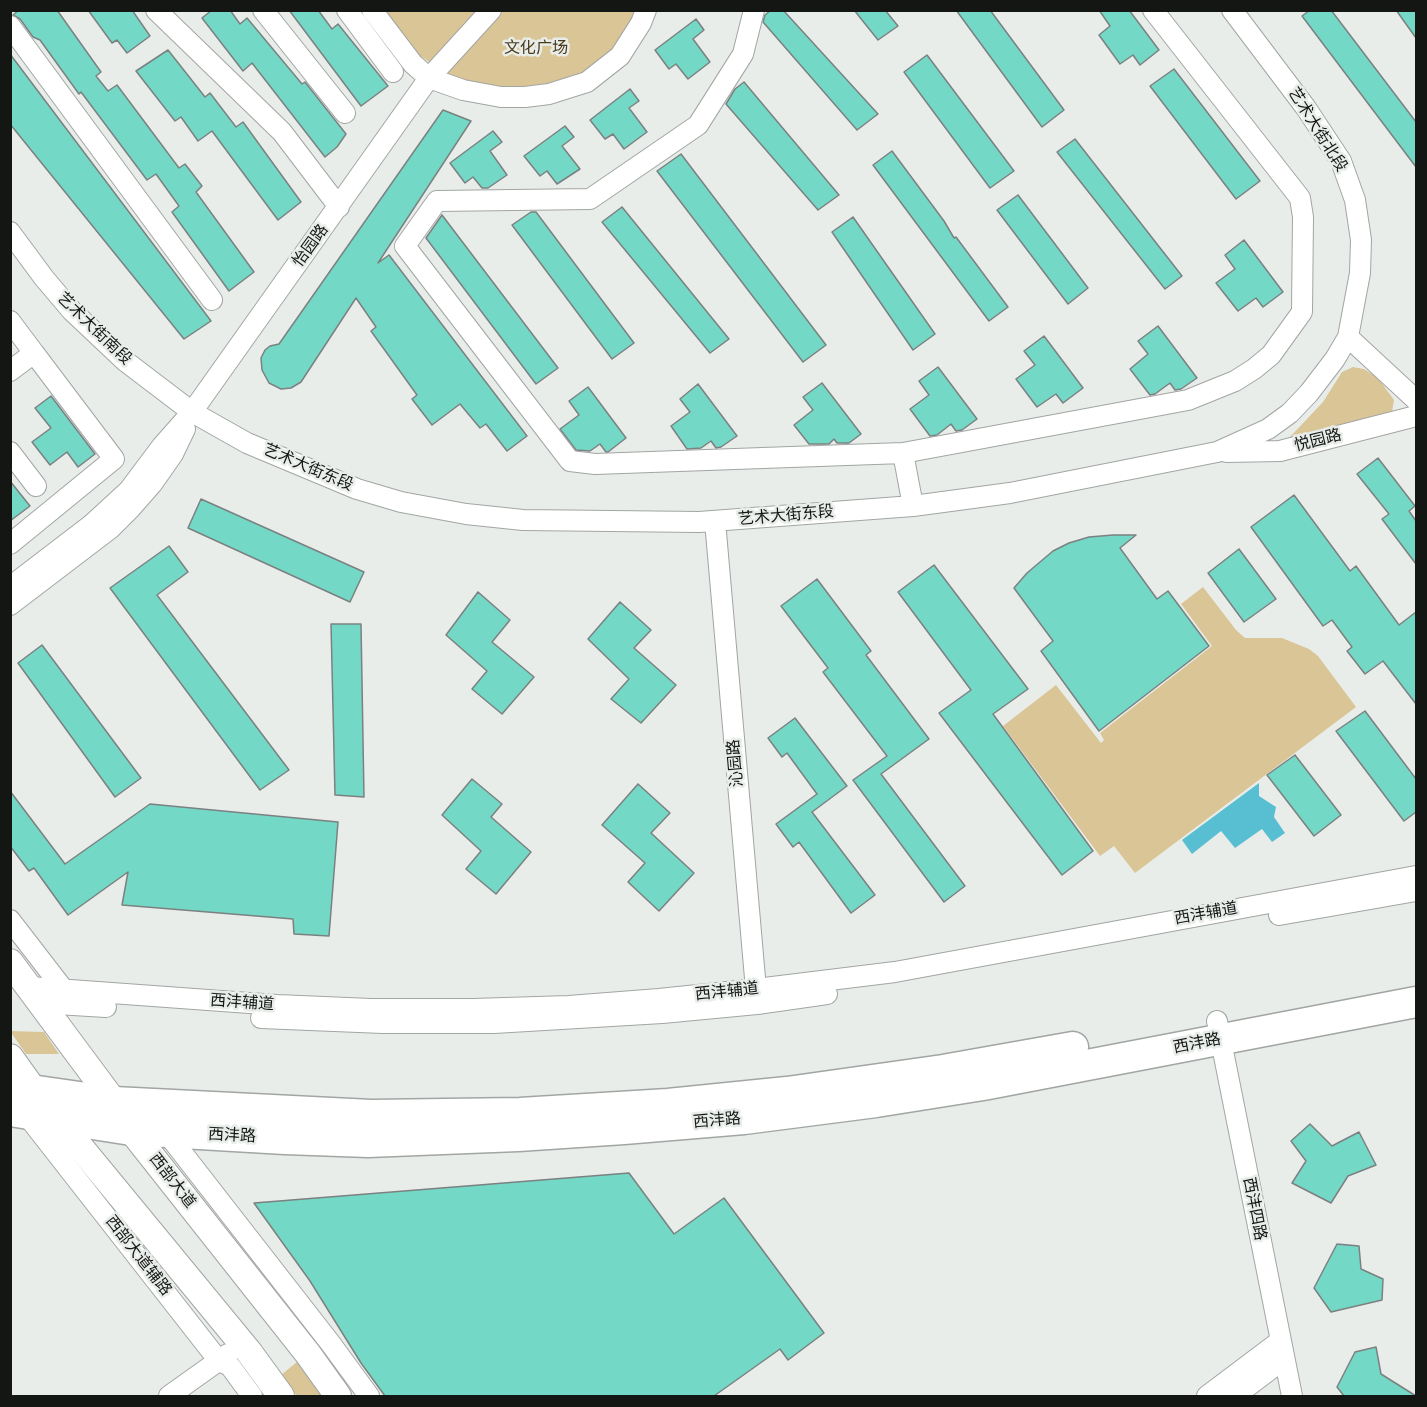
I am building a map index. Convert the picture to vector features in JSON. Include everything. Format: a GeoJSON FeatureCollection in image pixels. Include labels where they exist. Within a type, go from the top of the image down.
{"type":"FeatureCollection","features":[{"type":"Feature","properties":{"kind":"highway","name":"西沣路"},"geometry":{"type":"LineString","coordinates":[[20,1101],[57,1119],[131,1130],[368,1142],[518,1136],[744,1119],[983,1085],[1416,981]]}},
{"type":"Feature","properties":{"kind":"highway","name":"西沣路"},"geometry":{"type":"LineString","coordinates":[[20,1101],[114,1102],[371,1115],[520,1113],[668,1104],[787,1092],[1416,1002]]}},
{"type":"Feature","properties":{"kind":"main road","name":"西部大道"},"geometry":{"type":"LineString","coordinates":[[10,962],[114,1102],[131,1130],[308,1354],[338,1396]]}},
{"type":"Feature","properties":{"kind":"main road"},"geometry":{"type":"LineString","coordinates":[[10,1057],[20,1101]]}},
{"type":"Feature","properties":{"kind":"main road"},"geometry":{"type":"LineString","coordinates":[[57,1119],[235,1356],[281,1396]]}},
{"type":"Feature","properties":{"kind":"street"},"geometry":{"type":"LineString","coordinates":[[156,10],[282,132],[339,207]]}},
{"type":"Feature","properties":{"kind":"street"},"geometry":{"type":"LineString","coordinates":[[263,10],[345,113]]}},
{"type":"Feature","properties":{"kind":"street"},"geometry":{"type":"LineString","coordinates":[[347,10],[393,72]]}},
{"type":"Feature","properties":{"kind":"street"},"geometry":{"type":"LineString","coordinates":[[372,10],[407,56],[429,78],[463,90],[501,97],[549,94],[587,82],[620,56],[641,23],[646,10]]}},
{"type":"Feature","properties":{"kind":"street","name":"怡园路"},"geometry":{"type":"LineString","coordinates":[[14,578],[113,507],[129,490],[162,446],[192,412],[429,78],[491,10]]}},
{"type":"Feature","properties":{"kind":"street"},"geometry":{"type":"LineString","coordinates":[[754,10],[743,54],[698,124],[590,199],[437,201],[405,246],[570,460],[595,464],[903,453],[1188,400],[1235,381],[1254,369],[1271,355],[1302,312],[1304,218],[1300,198],[1153,10]]}},
{"type":"Feature","properties":{"kind":"street","name":"艺术大街北段"},"geometry":{"type":"LineString","coordinates":[[1232,10],[1306,108],[1341,161],[1355,200],[1361,240],[1360,273],[1348,337]]}},
{"type":"Feature","properties":{"kind":"street"},"geometry":{"type":"LineString","coordinates":[[10,26],[212,300]]}},
{"type":"Feature","properties":{"kind":"street","name":"艺术大街南段"},"geometry":{"type":"LineString","coordinates":[[10,232],[72,311],[125,361],[192,412]]}},
{"type":"Feature","properties":{"kind":"street"},"geometry":{"type":"LineString","coordinates":[[10,321],[114,459],[10,544]]}},
{"type":"Feature","properties":{"kind":"street"},"geometry":{"type":"LineString","coordinates":[[1348,337],[1416,400]]}},
{"type":"Feature","properties":{"kind":"street","name":"艺术大街东段"},"geometry":{"type":"LineString","coordinates":[[192,412],[247,443],[357,489],[401,502],[466,514],[523,520],[715,521],[913,506],[1010,493],[1217,452],[1268,429],[1290,413],[1316,384],[1348,337]]}},
{"type":"Feature","properties":{"kind":"street"},"geometry":{"type":"LineString","coordinates":[[10,371],[34,353]]}},
{"type":"Feature","properties":{"kind":"street","name":"怡园路"},"geometry":{"type":"LineString","coordinates":[[10,605],[111,528],[130,509],[152,484],[173,454],[192,412]]}},
{"type":"Feature","properties":{"kind":"street","name":"悦园路"},"geometry":{"type":"LineString","coordinates":[[1217,452],[1280,451],[1416,416]]}},
{"type":"Feature","properties":{"kind":"street"},"geometry":{"type":"LineString","coordinates":[[10,452],[36,486]]}},
{"type":"Feature","properties":{"kind":"street"},"geometry":{"type":"LineString","coordinates":[[903,453],[913,506]]}},
{"type":"Feature","properties":{"kind":"street","name":"沁园路"},"geometry":{"type":"LineString","coordinates":[[715,521],[756,997]]}},
{"type":"Feature","properties":{"kind":"street","name":"西沣辅道"},"geometry":{"type":"LineString","coordinates":[[34,995],[64,990],[277,1005],[371,1009],[473,1009],[756,997],[1416,876]]}},
{"type":"Feature","properties":{"kind":"street","name":"西沣辅道"},"geometry":{"type":"LineString","coordinates":[[34,995],[308,1021],[435,1024],[580,1018],[756,997],[890,985],[1416,891]]}},
{"type":"Feature","properties":{"kind":"street"},"geometry":{"type":"LineString","coordinates":[[10,920],[64,990]]}},
{"type":"Feature","properties":{"kind":"street","name":"西沣四路"},"geometry":{"type":"LineString","coordinates":[[1219,1030],[1292,1396]]}},
{"type":"Feature","properties":{"kind":"street","name":"西部大道辅路"},"geometry":{"type":"LineString","coordinates":[[20,1101],[235,1356],[252,1396]]}},
{"type":"Feature","properties":{"kind":"street"},"geometry":{"type":"LineString","coordinates":[[166,1132],[369,1396]]}},
{"type":"Feature","properties":{"kind":"street"},"geometry":{"type":"LineString","coordinates":[[1207,1396],[1282,1350]]}},
{"type":"Feature","properties":{"kind":"street"},"geometry":{"type":"LineString","coordinates":[[1235,1396],[1282,1350]]}},
{"type":"Feature","properties":{"kind":"street"},"geometry":{"type":"LineString","coordinates":[[169,1396],[235,1356]]}},
{"type":"Feature","properties":{"kind":"street"},"geometry":{"type":"LineString","coordinates":[[188,1396],[235,1356]]}},
{"type":"Feature","properties":{"kind":"green space","name":"文化广场"},"geometry":{"type":"Polygon","coordinates":[[[381,11],[637,11],[618,45],[580,76],[551,87],[504,88],[474,84],[445,73],[419,55],[398,34],[381,11]]]}},
{"type":"Feature","properties":{"kind":"green space"},"geometry":{"type":"Polygon","coordinates":[[[1353,367],[1364,369],[1378,378],[1394,400],[1392,412],[1289,438],[1323,402],[1342,372],[1353,367]]]}},
{"type":"Feature","properties":{"kind":"green space"},"geometry":{"type":"Polygon","coordinates":[[[1203,587],[1236,630],[1245,638],[1282,638],[1309,649],[1318,656],[1356,707],[1135,873],[1114,846],[1100,856],[1003,726],[1056,685],[1101,743],[1104,740],[1100,733],[1212,646],[1181,604],[1203,587]]]}},
{"type":"Feature","properties":{"kind":"green space"},"geometry":{"type":"Polygon","coordinates":[[[10,1031],[44,1032],[59,1054],[26,1054],[10,1031]]]}},
{"type":"Feature","properties":{"kind":"green space"},"geometry":{"type":"Polygon","coordinates":[[[297,1362],[322,1396],[297,1396],[281,1375],[297,1362]]]}},
{"type":"Feature","properties":{"kind":"water"},"geometry":{"type":"Polygon","coordinates":[[[1259,783],[1259,796],[1276,807],[1274,817],[1285,833],[1272,842],[1262,829],[1235,848],[1221,831],[1192,854],[1182,840],[1259,783]]]}},
{"type":"Feature","properties":{"kind":"building"},"geometry":{"type":"Polygon","coordinates":[[[19,10],[57,10],[101,72],[96,76],[108,91],[117,85],[179,168],[185,164],[202,186],[196,192],[254,272],[229,291],[172,212],[179,206],[156,174],[147,180],[81,92],[79,94],[40,40],[33,37],[20,19],[13,15],[19,10]]]}},
{"type":"Feature","properties":{"kind":"building"},"geometry":{"type":"Polygon","coordinates":[[[88,10],[132,10],[150,36],[127,53],[117,40],[112,43],[88,10]]]}},
{"type":"Feature","properties":{"kind":"building"},"geometry":{"type":"Polygon","coordinates":[[[212,10],[230,10],[240,24],[247,18],[302,84],[305,82],[346,134],[337,147],[325,157],[252,63],[243,71],[202,18],[212,10]]]}},
{"type":"Feature","properties":{"kind":"building"},"geometry":{"type":"Polygon","coordinates":[[[289,10],[318,10],[332,29],[338,24],[388,86],[361,106],[289,10]]]}},
{"type":"Feature","properties":{"kind":"building"},"geometry":{"type":"Polygon","coordinates":[[[771,10],[783,10],[878,114],[857,130],[763,22],[765,15],[771,10]]]}},
{"type":"Feature","properties":{"kind":"building"},"geometry":{"type":"Polygon","coordinates":[[[854,10],[885,10],[898,26],[878,40],[854,10]]]}},
{"type":"Feature","properties":{"kind":"building"},"geometry":{"type":"Polygon","coordinates":[[[956,10],[990,10],[1064,110],[1042,127],[956,10]]]}},
{"type":"Feature","properties":{"kind":"building"},"geometry":{"type":"Polygon","coordinates":[[[1099,10],[1129,10],[1159,50],[1140,65],[1133,55],[1120,64],[1099,35],[1110,26],[1099,10]]]}},
{"type":"Feature","properties":{"kind":"building"},"geometry":{"type":"Polygon","coordinates":[[[1310,10],[1331,10],[1416,122],[1416,167],[1302,16],[1310,10]]]}},
{"type":"Feature","properties":{"kind":"building"},"geometry":{"type":"Polygon","coordinates":[[[1396,10],[1416,10],[1416,38],[1396,10]]]}},
{"type":"Feature","properties":{"kind":"building"},"geometry":{"type":"Polygon","coordinates":[[[696,19],[704,30],[693,39],[710,62],[688,79],[676,64],[669,69],[655,50],[696,19]]]}},
{"type":"Feature","properties":{"kind":"building"},"geometry":{"type":"Polygon","coordinates":[[[168,50],[205,97],[210,93],[236,127],[243,122],[301,202],[278,220],[212,131],[198,141],[181,117],[175,121],[136,71],[168,50]]]}},
{"type":"Feature","properties":{"kind":"building"},"geometry":{"type":"Polygon","coordinates":[[[10,54],[211,321],[184,339],[10,124],[10,54]]]}},
{"type":"Feature","properties":{"kind":"building"},"geometry":{"type":"Polygon","coordinates":[[[927,55],[1014,171],[990,188],[904,72],[927,55]]]}},
{"type":"Feature","properties":{"kind":"building"},"geometry":{"type":"Polygon","coordinates":[[[1174,69],[1260,181],[1236,199],[1150,86],[1174,69]]]}},
{"type":"Feature","properties":{"kind":"building"},"geometry":{"type":"Polygon","coordinates":[[[744,82],[839,195],[818,210],[726,104],[735,89],[744,82]]]}},
{"type":"Feature","properties":{"kind":"building"},"geometry":{"type":"Polygon","coordinates":[[[630,89],[639,101],[629,108],[647,132],[624,149],[613,134],[605,139],[590,120],[630,89]]]}},
{"type":"Feature","properties":{"kind":"building"},"geometry":{"type":"Polygon","coordinates":[[[443,110],[471,121],[378,263],[389,255],[527,436],[507,451],[486,424],[480,428],[460,404],[432,425],[412,399],[417,395],[371,331],[376,327],[356,298],[301,382],[291,388],[281,389],[269,383],[262,370],[261,358],[265,350],[279,344],[443,110]]]}},
{"type":"Feature","properties":{"kind":"building"},"geometry":{"type":"Polygon","coordinates":[[[565,126],[574,137],[562,146],[580,169],[557,184],[547,171],[540,176],[524,156],[565,126]]]}},
{"type":"Feature","properties":{"kind":"building"},"geometry":{"type":"Polygon","coordinates":[[[493,131],[502,142],[490,151],[507,175],[488,188],[482,188],[473,177],[465,183],[450,163],[493,131]]]}},
{"type":"Feature","properties":{"kind":"building"},"geometry":{"type":"Polygon","coordinates":[[[1075,139],[1182,276],[1165,289],[1057,152],[1075,139]]]}},
{"type":"Feature","properties":{"kind":"building"},"geometry":{"type":"Polygon","coordinates":[[[892,151],[954,238],[956,237],[1008,307],[989,321],[873,165],[892,151]]]}},
{"type":"Feature","properties":{"kind":"building"},"geometry":{"type":"Polygon","coordinates":[[[681,154],[826,345],[803,362],[657,171],[681,154]]]}},
{"type":"Feature","properties":{"kind":"building"},"geometry":{"type":"Polygon","coordinates":[[[1018,195],[1088,288],[1068,304],[997,210],[1018,195]]]}},
{"type":"Feature","properties":{"kind":"building"},"geometry":{"type":"Polygon","coordinates":[[[622,207],[729,339],[710,353],[602,222],[622,207]]]}},
{"type":"Feature","properties":{"kind":"building"},"geometry":{"type":"Polygon","coordinates":[[[531,212],[536,212],[634,343],[612,359],[512,225],[531,212]]]}},
{"type":"Feature","properties":{"kind":"building"},"geometry":{"type":"Polygon","coordinates":[[[442,215],[558,368],[536,384],[426,238],[442,215]]]}},
{"type":"Feature","properties":{"kind":"building"},"geometry":{"type":"Polygon","coordinates":[[[853,217],[935,334],[913,350],[832,232],[853,217]]]}},
{"type":"Feature","properties":{"kind":"building"},"geometry":{"type":"Polygon","coordinates":[[[1244,240],[1283,292],[1263,307],[1256,298],[1238,311],[1216,283],[1235,269],[1225,255],[1244,240]]]}},
{"type":"Feature","properties":{"kind":"building"},"geometry":{"type":"Polygon","coordinates":[[[1158,326],[1197,378],[1181,389],[1175,390],[1170,383],[1150,395],[1130,369],[1148,354],[1138,341],[1158,326]]]}},
{"type":"Feature","properties":{"kind":"building"},"geometry":{"type":"Polygon","coordinates":[[[1044,336],[1083,388],[1063,403],[1056,394],[1037,407],[1016,379],[1035,365],[1024,351],[1044,336]]]}},
{"type":"Feature","properties":{"kind":"building"},"geometry":{"type":"Polygon","coordinates":[[[938,367],[977,419],[962,430],[956,431],[951,424],[937,435],[930,436],[910,409],[929,395],[919,381],[938,367]]]}},
{"type":"Feature","properties":{"kind":"building"},"geometry":{"type":"Polygon","coordinates":[[[822,383],[861,434],[849,443],[837,443],[834,439],[829,444],[809,444],[794,425],[813,410],[803,397],[822,383]]]}},
{"type":"Feature","properties":{"kind":"building"},"geometry":{"type":"Polygon","coordinates":[[[698,384],[737,436],[721,447],[716,448],[711,441],[701,448],[687,449],[671,426],[690,412],[680,399],[698,384]]]}},
{"type":"Feature","properties":{"kind":"building"},"geometry":{"type":"Polygon","coordinates":[[[588,387],[626,438],[608,452],[600,444],[590,451],[576,450],[560,429],[579,415],[569,401],[588,387]]]}},
{"type":"Feature","properties":{"kind":"building"},"geometry":{"type":"Polygon","coordinates":[[[51,396],[95,454],[78,467],[67,452],[50,465],[32,442],[51,428],[35,408],[51,396]]]}},
{"type":"Feature","properties":{"kind":"building"},"geometry":{"type":"Polygon","coordinates":[[[1378,458],[1415,506],[1409,511],[1416,521],[1416,564],[1382,519],[1389,514],[1357,474],[1378,458]]]}},
{"type":"Feature","properties":{"kind":"building"},"geometry":{"type":"Polygon","coordinates":[[[10,481],[30,506],[10,521],[10,481]]]}},
{"type":"Feature","properties":{"kind":"building"},"geometry":{"type":"Polygon","coordinates":[[[1294,495],[1350,571],[1356,566],[1399,625],[1416,612],[1416,704],[1383,661],[1365,674],[1347,651],[1352,647],[1332,620],[1323,626],[1251,527],[1294,495]]]}},
{"type":"Feature","properties":{"kind":"building"},"geometry":{"type":"Polygon","coordinates":[[[201,499],[364,572],[350,602],[188,528],[201,499]]]}},
{"type":"Feature","properties":{"kind":"building"},"geometry":{"type":"Polygon","coordinates":[[[1136,535],[1120,548],[1157,599],[1168,591],[1209,646],[1099,731],[1041,651],[1053,641],[1014,588],[1027,573],[1053,551],[1089,537],[1136,535]]]}},
{"type":"Feature","properties":{"kind":"building"},"geometry":{"type":"Polygon","coordinates":[[[169,546],[188,572],[157,595],[289,770],[260,790],[110,588],[169,546]]]}},
{"type":"Feature","properties":{"kind":"building"},"geometry":{"type":"Polygon","coordinates":[[[1239,549],[1276,599],[1244,622],[1208,573],[1239,549]]]}},
{"type":"Feature","properties":{"kind":"building"},"geometry":{"type":"Polygon","coordinates":[[[934,565],[1028,689],[993,714],[1093,851],[1062,875],[939,713],[971,690],[898,592],[934,565]]]}},
{"type":"Feature","properties":{"kind":"building"},"geometry":{"type":"Polygon","coordinates":[[[817,579],[871,651],[866,655],[929,739],[881,774],[965,886],[944,902],[853,780],[887,756],[823,672],[828,668],[781,606],[817,579]]]}},
{"type":"Feature","properties":{"kind":"building"},"geometry":{"type":"Polygon","coordinates":[[[478,592],[510,620],[492,642],[534,677],[502,714],[472,689],[487,671],[446,635],[478,592]]]}},
{"type":"Feature","properties":{"kind":"building"},"geometry":{"type":"Polygon","coordinates":[[[620,602],[651,630],[634,648],[676,685],[641,723],[611,699],[629,679],[588,639],[620,602]]]}},
{"type":"Feature","properties":{"kind":"building"},"geometry":{"type":"Polygon","coordinates":[[[331,624],[361,624],[364,797],[335,795],[331,624]]]}},
{"type":"Feature","properties":{"kind":"building"},"geometry":{"type":"Polygon","coordinates":[[[42,645],[141,778],[115,797],[18,663],[42,645]]]}},
{"type":"Feature","properties":{"kind":"building"},"geometry":{"type":"Polygon","coordinates":[[[1365,711],[1416,779],[1416,812],[1404,821],[1336,731],[1365,711]]]}},
{"type":"Feature","properties":{"kind":"building"},"geometry":{"type":"Polygon","coordinates":[[[795,718],[847,786],[812,812],[875,895],[851,913],[799,842],[793,847],[776,824],[817,794],[787,753],[782,757],[768,738],[795,718]]]}},
{"type":"Feature","properties":{"kind":"building"},"geometry":{"type":"Polygon","coordinates":[[[1295,755],[1341,815],[1314,836],[1267,775],[1295,755]]]}},
{"type":"Feature","properties":{"kind":"building"},"geometry":{"type":"Polygon","coordinates":[[[472,779],[502,804],[491,817],[531,852],[496,894],[466,869],[481,851],[442,815],[472,779]]]}},
{"type":"Feature","properties":{"kind":"building"},"geometry":{"type":"Polygon","coordinates":[[[638,784],[670,813],[651,833],[694,873],[659,911],[628,882],[645,863],[602,825],[638,784]]]}},
{"type":"Feature","properties":{"kind":"building"},"geometry":{"type":"Polygon","coordinates":[[[10,791],[65,864],[150,804],[338,822],[329,936],[294,934],[293,919],[122,905],[128,872],[68,915],[34,868],[29,871],[10,846],[10,791]]]}},
{"type":"Feature","properties":{"kind":"building"},"geometry":{"type":"Polygon","coordinates":[[[1310,1124],[1332,1146],[1359,1132],[1376,1165],[1348,1176],[1331,1203],[1292,1183],[1306,1161],[1291,1141],[1310,1124]]]}},
{"type":"Feature","properties":{"kind":"building"},"geometry":{"type":"Polygon","coordinates":[[[629,1173],[674,1234],[724,1198],[824,1333],[788,1360],[780,1349],[714,1396],[385,1396],[361,1363],[310,1281],[254,1203],[629,1173]]]}},
{"type":"Feature","properties":{"kind":"building"},"geometry":{"type":"Polygon","coordinates":[[[1337,1244],[1359,1246],[1361,1269],[1383,1279],[1382,1300],[1331,1312],[1314,1288],[1337,1244]]]}},
{"type":"Feature","properties":{"kind":"building"},"geometry":{"type":"Polygon","coordinates":[[[1376,1347],[1381,1374],[1416,1396],[1344,1396],[1337,1387],[1355,1352],[1376,1347]]]}}]}
